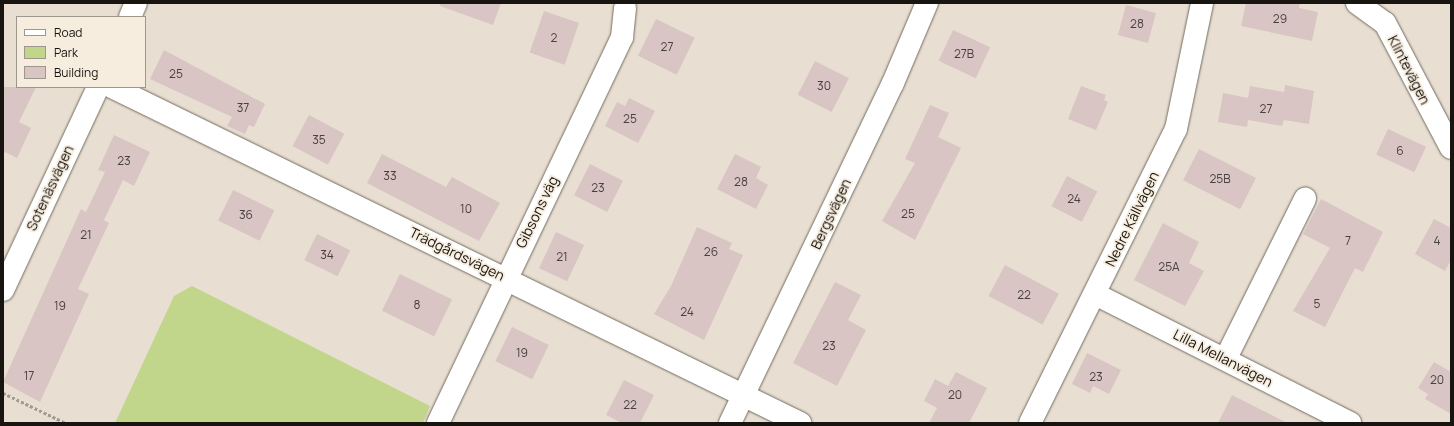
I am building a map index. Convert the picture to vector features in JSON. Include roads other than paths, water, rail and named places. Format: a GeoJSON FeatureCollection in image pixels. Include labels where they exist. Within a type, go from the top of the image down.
{"type":"FeatureCollection","features":[{"type":"Feature","properties":{"kind":"street"},"geometry":{"type":"LineString","coordinates":[[130,16],[136,3]]}},
{"type":"Feature","properties":{"kind":"street","name":"Bergsvägen"},"geometry":{"type":"LineString","coordinates":[[730,423],[893,83],[927,3]]}},
{"type":"Feature","properties":{"kind":"street","name":"Nedre Källvägen"},"geometry":{"type":"LineString","coordinates":[[1030,423],[1176,129],[1202,3]]}},
{"type":"Feature","properties":{"kind":"street","name":"Klintevägen"},"geometry":{"type":"LineString","coordinates":[[1357,3],[1377,14],[1385,23],[1451,148]]}},
{"type":"Feature","properties":{"kind":"street","name":"Gibsons väg"},"geometry":{"type":"LineString","coordinates":[[438,423],[506,277],[622,36],[625,4]]}},
{"type":"Feature","properties":{"kind":"street","name":"Sotenäsvägen"},"geometry":{"type":"LineString","coordinates":[[3,290],[9,261],[97,88]]}},
{"type":"Feature","properties":{"kind":"street","name":"Trädgårdsvägen"},"geometry":{"type":"LineString","coordinates":[[114,88],[506,277],[800,423]]}},
{"type":"Feature","properties":{"kind":"street"},"geometry":{"type":"LineString","coordinates":[[1226,358],[1305,199]]}},
{"type":"Feature","properties":{"kind":"street","name":"Lilla Mellanvägen"},"geometry":{"type":"LineString","coordinates":[[1095,294],[1226,358],[1350,423]]}}]}
